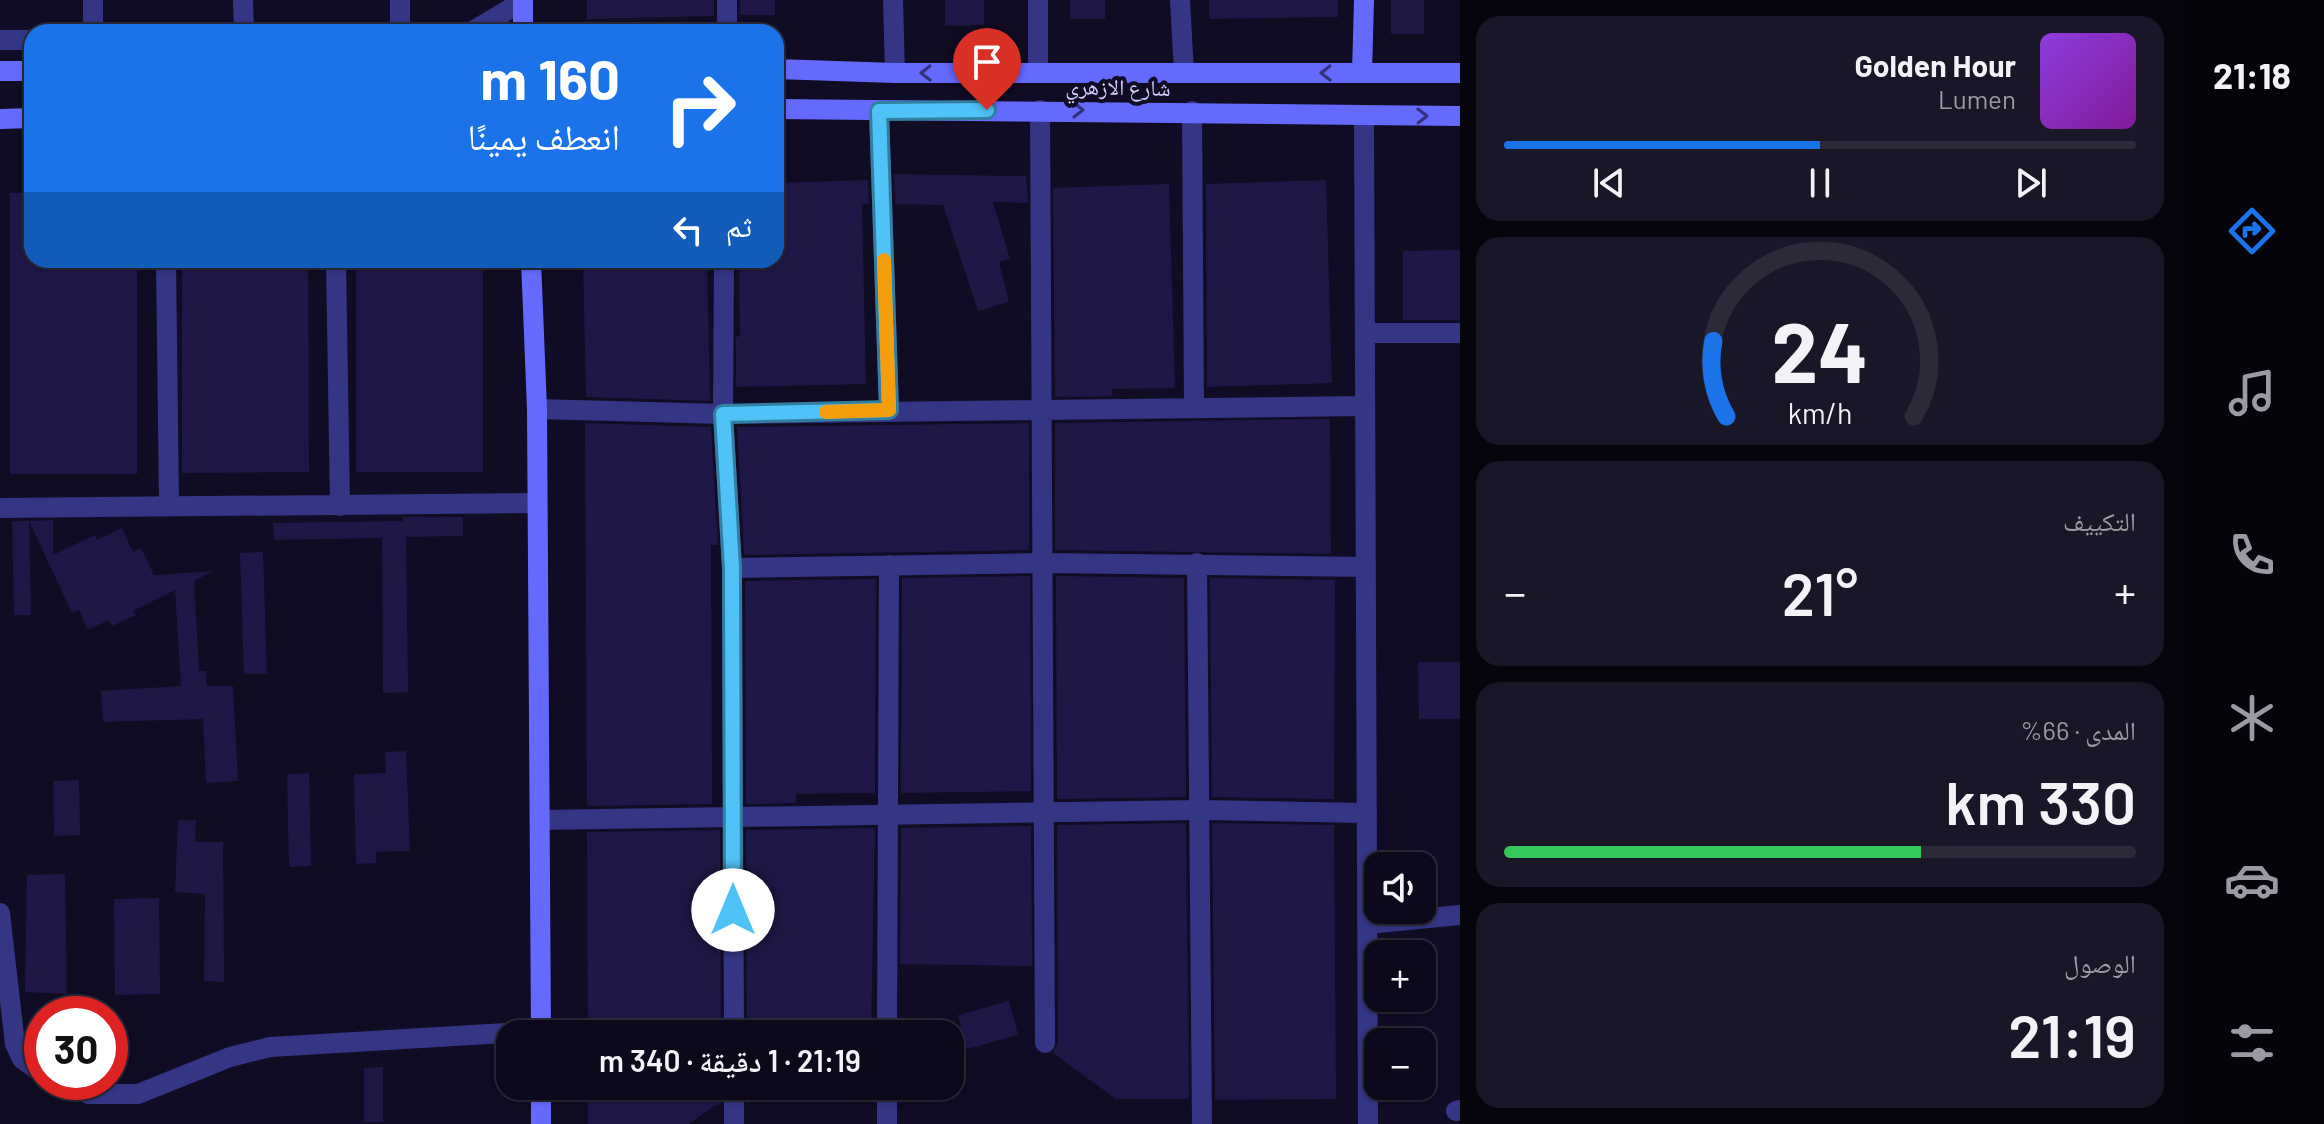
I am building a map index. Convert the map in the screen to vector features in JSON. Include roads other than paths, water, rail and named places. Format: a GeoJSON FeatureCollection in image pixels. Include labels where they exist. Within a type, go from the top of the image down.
{"type":"FeatureCollection","features":[{"type":"Feature","properties":{"kind":"street"},"geometry":{"type":"LineString","coordinates":[[93,0],[93,24]]}},
{"type":"Feature","properties":{"kind":"street"},"geometry":{"type":"LineString","coordinates":[[243,0],[244,24]]}},
{"type":"Feature","properties":{"kind":"street"},"geometry":{"type":"LineString","coordinates":[[400,0],[400,24]]}},
{"type":"Feature","properties":{"kind":"street"},"geometry":{"type":"LineString","coordinates":[[484,24],[523,0]]}},
{"type":"Feature","properties":{"kind":"street"},"geometry":{"type":"LineString","coordinates":[[523,0],[523,24]]}},
{"type":"Feature","properties":{"kind":"street"},"geometry":{"type":"LineString","coordinates":[[727,0],[727,24]]}},
{"type":"Feature","properties":{"kind":"street"},"geometry":{"type":"LineString","coordinates":[[893,0],[895,73]]}},
{"type":"Feature","properties":{"kind":"street"},"geometry":{"type":"LineString","coordinates":[[1038,0],[1038,72]]}},
{"type":"Feature","properties":{"kind":"street"},"geometry":{"type":"LineString","coordinates":[[1180,0],[1184,73]]}},
{"type":"Feature","properties":{"kind":"street"},"geometry":{"type":"LineString","coordinates":[[1362,73],[1364,0]]}},
{"type":"Feature","properties":{"kind":"street"},"geometry":{"type":"LineString","coordinates":[[0,40],[24,40]]}},
{"type":"Feature","properties":{"kind":"street","name":"شارع الازهري"},"geometry":{"type":"LineString","coordinates":[[784,69],[895,73],[1460,73]]}},
{"type":"Feature","properties":{"kind":"street"},"geometry":{"type":"LineString","coordinates":[[0,71],[24,71]]}},
{"type":"Feature","properties":{"kind":"street","name":"شارع الازهري"},"geometry":{"type":"LineString","coordinates":[[784,109],[1460,116]]}},
{"type":"Feature","properties":{"kind":"street"},"geometry":{"type":"LineString","coordinates":[[1040,110],[1045,1043]]}},
{"type":"Feature","properties":{"kind":"street"},"geometry":{"type":"LineString","coordinates":[[879,111],[889,410]]}},
{"type":"Feature","properties":{"kind":"street"},"geometry":{"type":"LineString","coordinates":[[1192,111],[1194,406]]}},
{"type":"Feature","properties":{"kind":"street"},"geometry":{"type":"LineString","coordinates":[[1364,117],[1367,852]]}},
{"type":"Feature","properties":{"kind":"street"},"geometry":{"type":"LineString","coordinates":[[0,119],[24,118]]}},
{"type":"Feature","properties":{"kind":"street"},"geometry":{"type":"LineString","coordinates":[[166,268],[169,504]]}},
{"type":"Feature","properties":{"kind":"street"},"geometry":{"type":"LineString","coordinates":[[336,268],[340,506]]}},
{"type":"Feature","properties":{"kind":"street"},"geometry":{"type":"LineString","coordinates":[[531,268],[537,409],[541,1020]]}},
{"type":"Feature","properties":{"kind":"street"},"geometry":{"type":"LineString","coordinates":[[724,268],[723,414],[732,568],[734,1020]]}},
{"type":"Feature","properties":{"kind":"street"},"geometry":{"type":"LineString","coordinates":[[1365,333],[1460,333]]}},
{"type":"Feature","properties":{"kind":"street"},"geometry":{"type":"LineString","coordinates":[[537,409],[723,414],[1365,406]]}},
{"type":"Feature","properties":{"kind":"street"},"geometry":{"type":"LineString","coordinates":[[0,508],[169,504],[340,506],[537,503]]}},
{"type":"Feature","properties":{"kind":"street"},"geometry":{"type":"LineString","coordinates":[[732,568],[1042,563],[1366,567]]}},
{"type":"Feature","properties":{"kind":"street"},"geometry":{"type":"LineString","coordinates":[[1197,563],[1202,1124]]}},
{"type":"Feature","properties":{"kind":"street"},"geometry":{"type":"LineString","coordinates":[[887,1020],[889,565]]}},
{"type":"Feature","properties":{"kind":"street"},"geometry":{"type":"LineString","coordinates":[[540,820],[1200,810],[1367,813]]}},
{"type":"Feature","properties":{"kind":"street"},"geometry":{"type":"LineString","coordinates":[[0,913],[15,1044],[24,1060]]}},
{"type":"Feature","properties":{"kind":"street"},"geometry":{"type":"LineString","coordinates":[[1436,917],[1460,915]]}},
{"type":"Feature","properties":{"kind":"street"},"geometry":{"type":"LineString","coordinates":[[1368,924],[1368,1124]]}},
{"type":"Feature","properties":{"kind":"street"},"geometry":{"type":"LineString","coordinates":[[128,1095],[230,1057],[270,1047],[496,1035]]}},
{"type":"Feature","properties":{"kind":"street"},"geometry":{"type":"LineString","coordinates":[[541,1100],[541,1124]]}},
{"type":"Feature","properties":{"kind":"street"},"geometry":{"type":"LineString","coordinates":[[734,1100],[734,1124]]}},
{"type":"Feature","properties":{"kind":"street"},"geometry":{"type":"LineString","coordinates":[[887,1100],[887,1124]]}}]}
